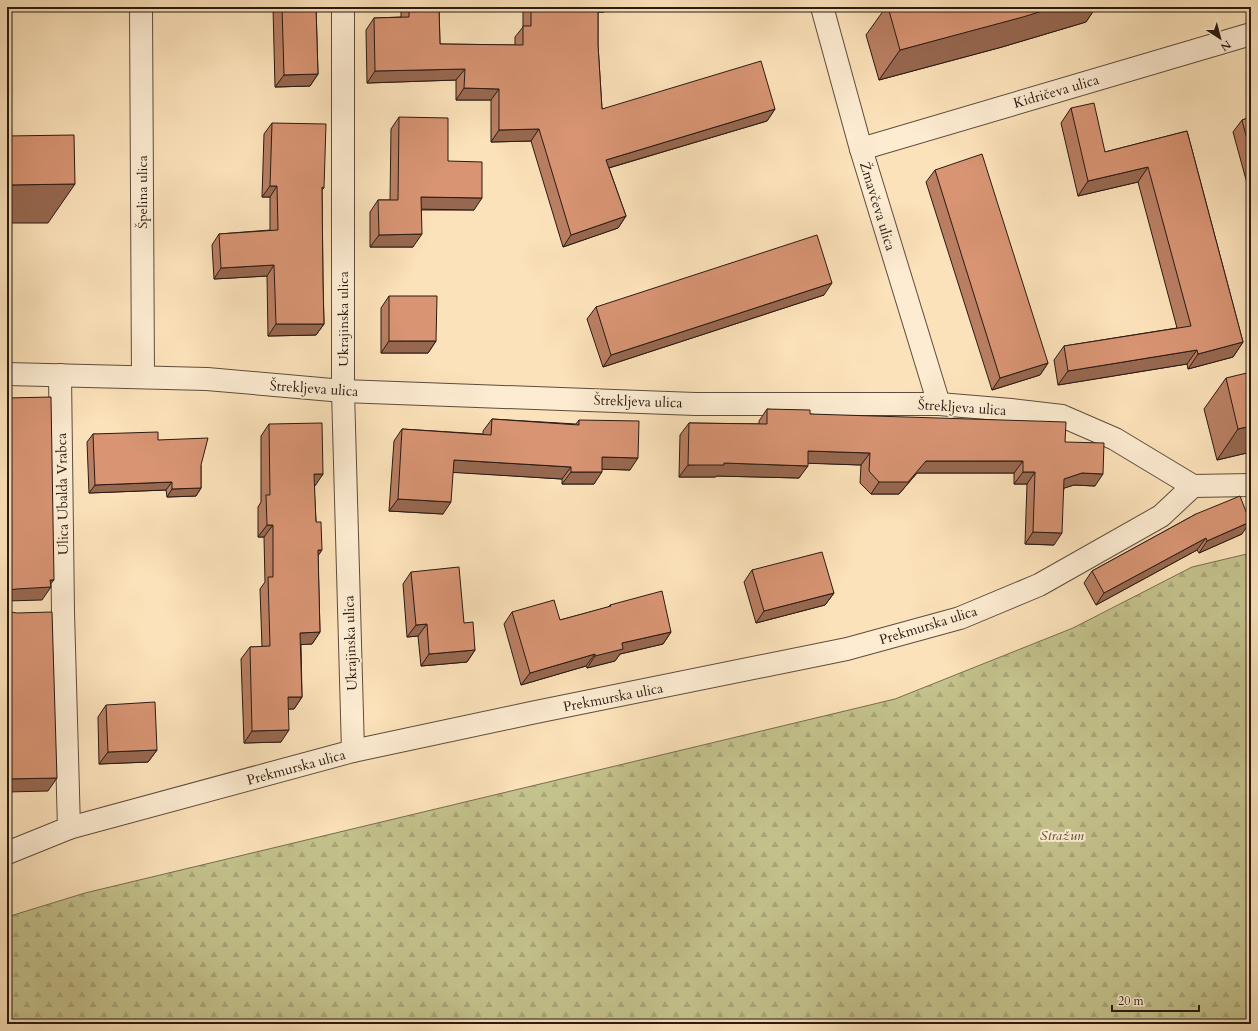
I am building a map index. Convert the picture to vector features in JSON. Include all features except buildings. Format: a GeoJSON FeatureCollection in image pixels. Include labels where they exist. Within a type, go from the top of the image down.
{"type":"FeatureCollection","features":[{"type":"Feature","properties":{"kind":"street","name":"Špelina ulica"},"geometry":{"type":"LineString","coordinates":[[141,7],[143,377]]}},
{"type":"Feature","properties":{"kind":"street","name":"Ukrajinska ulica"},"geometry":{"type":"LineString","coordinates":[[343,7],[343,391],[353,751]]}},
{"type":"Feature","properties":{"kind":"street","name":"Žmavčeva ulica"},"geometry":{"type":"LineString","coordinates":[[822,7],[861,149],[939,404]]}},
{"type":"Feature","properties":{"kind":"street","name":"Kidričeva ulica"},"geometry":{"type":"LineString","coordinates":[[861,149],[1251,34]]}},
{"type":"Feature","properties":{"kind":"street","name":"Štrekljeva ulica"},"geometry":{"type":"LineString","coordinates":[[7,374],[207,379],[343,391],[695,404],[939,404],[1062,416],[1115,439],[1193,486]]}},
{"type":"Feature","properties":{"kind":"street","name":"Ulica Ubalda Vrabca"},"geometry":{"type":"LineString","coordinates":[[60,375],[53,613],[70,828]]}},
{"type":"Feature","properties":{"kind":"street"},"geometry":{"type":"LineString","coordinates":[[1193,486],[1251,485]]}},
{"type":"Feature","properties":{"kind":"street","name":"Prekmurska ulica"},"geometry":{"type":"LineString","coordinates":[[7,853],[70,828],[353,751],[847,649],[960,618],[1039,585],[1161,516],[1193,486]]}},
{"type":"Feature","properties":{"kind":"green space","name":"Stražun"},"geometry":{"type":"Polygon","coordinates":[[[1251,553],[1251,1024],[7,1024],[7,917],[85,893],[895,699],[1073,628],[1192,567],[1251,553]]]}}]}
